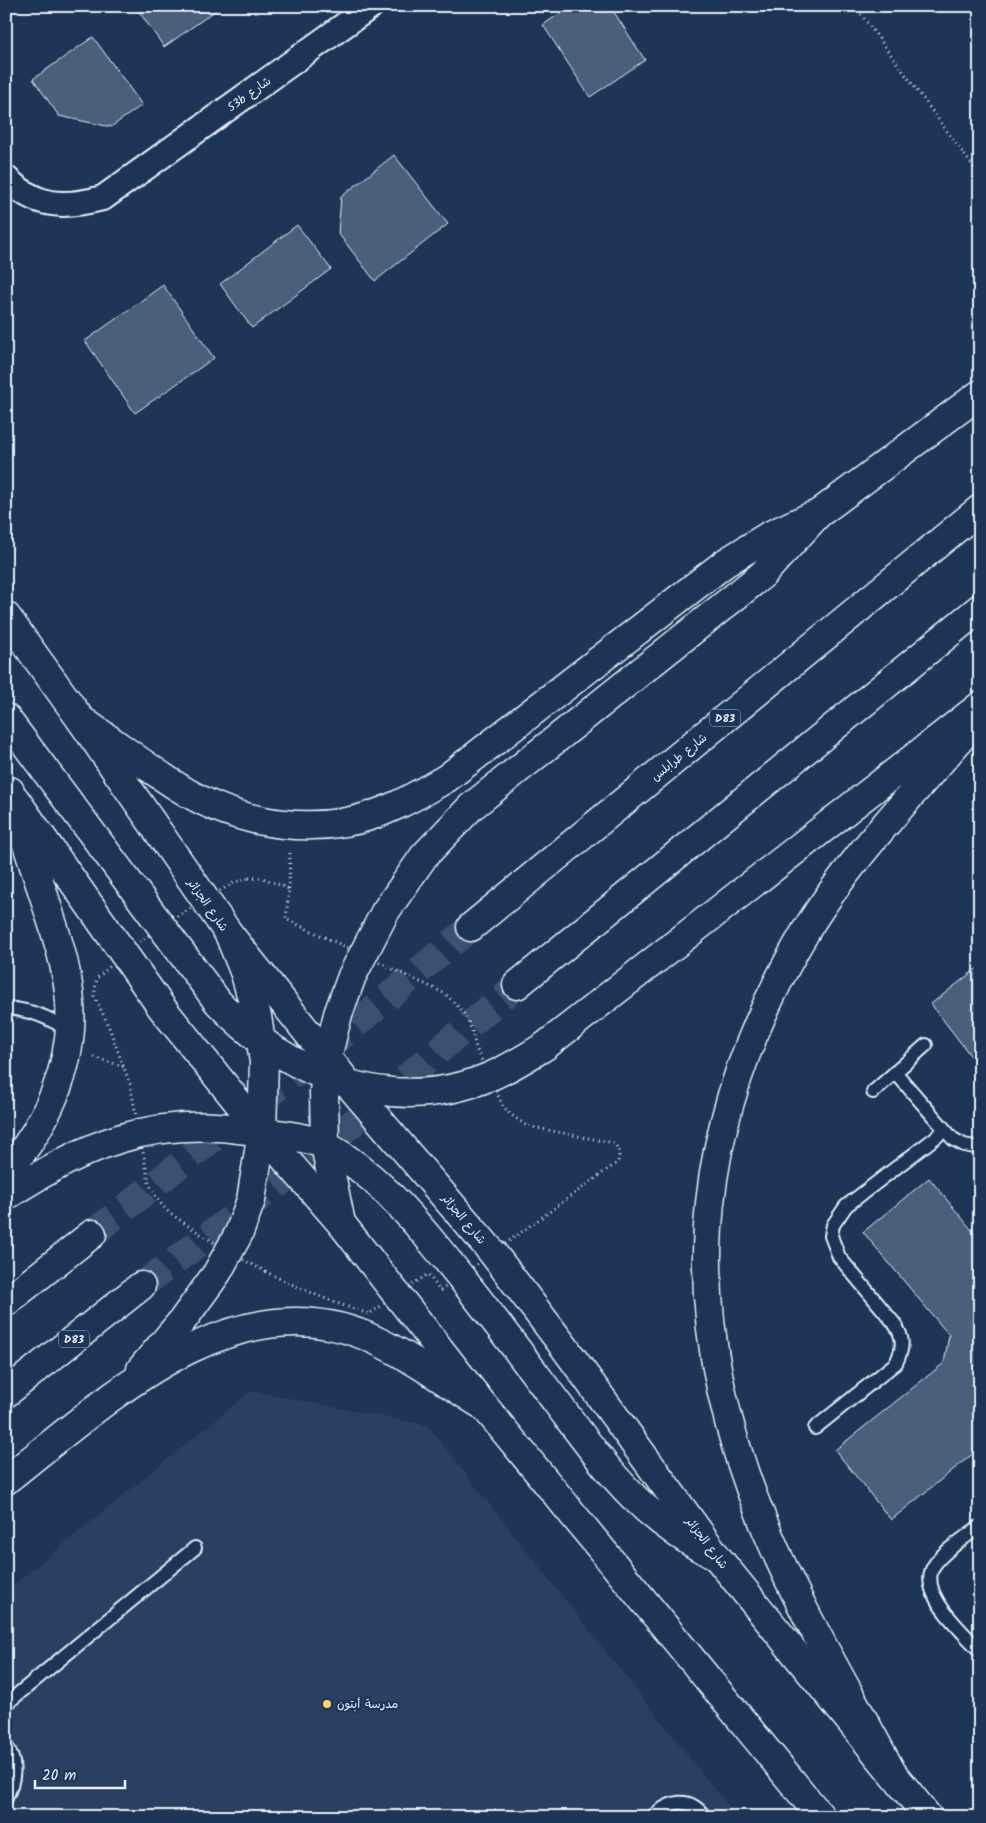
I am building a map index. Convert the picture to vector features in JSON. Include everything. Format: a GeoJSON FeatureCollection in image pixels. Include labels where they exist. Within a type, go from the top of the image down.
{"type":"FeatureCollection","features":[{"type":"Feature","properties":{"kind":"main road"},"geometry":{"type":"LineString","coordinates":[[341,1223],[325,1145],[324,1092],[334,1074],[338,1014],[352,976],[371,936],[403,883],[446,830],[498,785],[740,594],[782,556],[818,514],[980,394]]}},
{"type":"Feature","properties":{"kind":"main road","name":"شارع طرابلس"},"geometry":{"type":"LineString","coordinates":[[471,928],[980,510]]}},
{"type":"Feature","properties":{"kind":"main road"},"geometry":{"type":"LineString","coordinates":[[81,720],[179,788],[210,805],[243,817],[277,824],[313,826],[347,822],[382,811],[423,792],[476,756],[725,563],[770,535],[818,514]]}},
{"type":"Feature","properties":{"kind":"main road"},"geometry":{"type":"LineString","coordinates":[[517,985],[980,608]]}},
{"type":"Feature","properties":{"kind":"main road","name":"شارع الجزائر"},"geometry":{"type":"LineString","coordinates":[[6,616],[81,720],[229,934],[334,1074],[496,1258],[565,1348],[716,1557],[928,1817]]}},
{"type":"Feature","properties":{"kind":"main road"},"geometry":{"type":"LineString","coordinates":[[6,718],[218,1002],[238,1023],[284,1058],[384,1091],[418,1092],[446,1089],[490,1077],[545,1046],[980,706]]}},
{"type":"Feature","properties":{"kind":"main road"},"geometry":{"type":"LineString","coordinates":[[890,1770],[790,1581],[752,1494],[722,1399],[712,1346],[706,1293],[706,1239],[711,1187],[722,1134],[743,1062],[772,993],[808,927],[852,866],[980,716]]}},
{"type":"Feature","properties":{"kind":"main road"},"geometry":{"type":"LineString","coordinates":[[6,1173],[37,1131],[51,1105],[61,1078],[69,1032],[69,996],[66,970],[7,790]]}},
{"type":"Feature","properties":{"kind":"main road"},"geometry":{"type":"LineString","coordinates":[[7,790],[162,1008],[262,1132],[341,1223],[484,1406],[821,1817]]}},
{"type":"Feature","properties":{"kind":"main road"},"geometry":{"type":"LineString","coordinates":[[128,1384],[182,1321],[217,1273],[230,1251],[251,1200],[262,1132],[264,1078],[262,1042],[245,974],[229,934]]}},
{"type":"Feature","properties":{"kind":"main road"},"geometry":{"type":"LineString","coordinates":[[6,1196],[49,1168],[80,1153],[139,1133],[164,1128],[198,1126],[262,1132],[325,1145],[364,1171],[404,1208],[460,1275],[626,1491],[668,1528],[716,1557]]}},
{"type":"Feature","properties":{"kind":"main road"},"geometry":{"type":"LineString","coordinates":[[6,1302],[92,1234]]}},
{"type":"Feature","properties":{"kind":"main road","name":"D83"},"geometry":{"type":"LineString","coordinates":[[6,1392],[141,1286]]}},
{"type":"Feature","properties":{"kind":"main road"},"geometry":{"type":"LineString","coordinates":[[6,1480],[128,1384],[182,1353],[225,1334],[263,1324],[302,1322],[335,1326],[367,1336],[484,1406]]}},
{"type":"Feature","properties":{"kind":"street","name":"53b شارع"},"geometry":{"type":"LineString","coordinates":[[6,178],[19,191],[46,203],[75,206],[104,198],[370,6]]}},
{"type":"Feature","properties":{"kind":"lane"},"geometry":{"type":"LineString","coordinates":[[6,1008],[24,1009],[47,1018],[69,1032]]}},
{"type":"Feature","properties":{"kind":"lane"},"geometry":{"type":"LineString","coordinates":[[874,1092],[926,1045]]}},
{"type":"Feature","properties":{"kind":"lane"},"geometry":{"type":"LineString","coordinates":[[895,1072],[944,1131],[964,1145],[980,1148]]}},
{"type":"Feature","properties":{"kind":"lane"},"geometry":{"type":"LineString","coordinates":[[815,1428],[896,1363],[902,1353],[903,1342],[894,1322],[839,1257],[831,1236],[833,1224],[838,1214],[846,1206],[944,1131]]}},
{"type":"Feature","properties":{"kind":"lane"},"geometry":{"type":"LineString","coordinates":[[980,1526],[941,1557],[933,1566],[930,1578],[930,1590],[936,1600],[980,1651]]}},
{"type":"Feature","properties":{"kind":"lane"},"geometry":{"type":"LineString","coordinates":[[6,1704],[195,1548]]}},
{"type":"Feature","properties":{"kind":"lane"},"geometry":{"type":"LineString","coordinates":[[6,1746],[14,1767],[13,1785],[6,1798]]}},
{"type":"Feature","properties":{"kind":"lane"},"geometry":{"type":"LineString","coordinates":[[652,1817],[663,1807],[679,1801],[695,1806],[705,1817]]}},
{"type":"Feature","properties":{"kind":"path"},"geometry":{"type":"LineString","coordinates":[[855,6],[980,176]]}},
{"type":"Feature","properties":{"kind":"path"},"geometry":{"type":"LineString","coordinates":[[288,889],[292,825]]}},
{"type":"Feature","properties":{"kind":"shaded area","name":"مدرسة أبتون"},"geometry":{"type":"Polygon","coordinates":[[[251,1391],[427,1425],[737,1817],[6,1817],[6,1591],[251,1391]]]}},
{"type":"Feature","properties":{"kind":"building"},"geometry":{"type":"Polygon","coordinates":[[[135,6],[222,6],[164,47],[135,6]]]}},
{"type":"Feature","properties":{"kind":"building"},"geometry":{"type":"Polygon","coordinates":[[[571,6],[610,6],[645,60],[590,97],[543,25],[571,6]]]}},
{"type":"Feature","properties":{"kind":"building"},"geometry":{"type":"Polygon","coordinates":[[[93,37],[142,105],[111,127],[59,116],[33,79],[93,37]]]}},
{"type":"Feature","properties":{"kind":"building"},"geometry":{"type":"Polygon","coordinates":[[[394,155],[448,224],[375,281],[338,233],[341,197],[394,155]]]}},
{"type":"Feature","properties":{"kind":"building"},"geometry":{"type":"Polygon","coordinates":[[[297,225],[331,269],[252,328],[220,284],[297,225]]]}},
{"type":"Feature","properties":{"kind":"building"},"geometry":{"type":"Polygon","coordinates":[[[163,285],[214,358],[135,413],[85,341],[163,285]]]}},
{"type":"Feature","properties":{"kind":"building"},"geometry":{"type":"Polygon","coordinates":[[[980,966],[980,1068],[931,1004],[980,966]]]}},
{"type":"Feature","properties":{"kind":"building"},"geometry":{"type":"Polygon","coordinates":[[[929,1178],[980,1240],[980,1448],[891,1520],[835,1450],[944,1363],[949,1335],[863,1232],[929,1178]]]}},
{"type":"Feature","properties":{"kind":"tunnel"},"geometry":{"type":"LineString","coordinates":[[92,1234],[332,1044],[471,927]]}},
{"type":"Feature","properties":{"kind":"tunnel"},"geometry":{"type":"LineString","coordinates":[[141,1286],[294,1172],[517,985]]}},
{"type":"Feature","properties":{"kind":"place","name":"مدرسة أبتون"},"geometry":{"type":"Point","coordinates":[327,1704]}}]}
